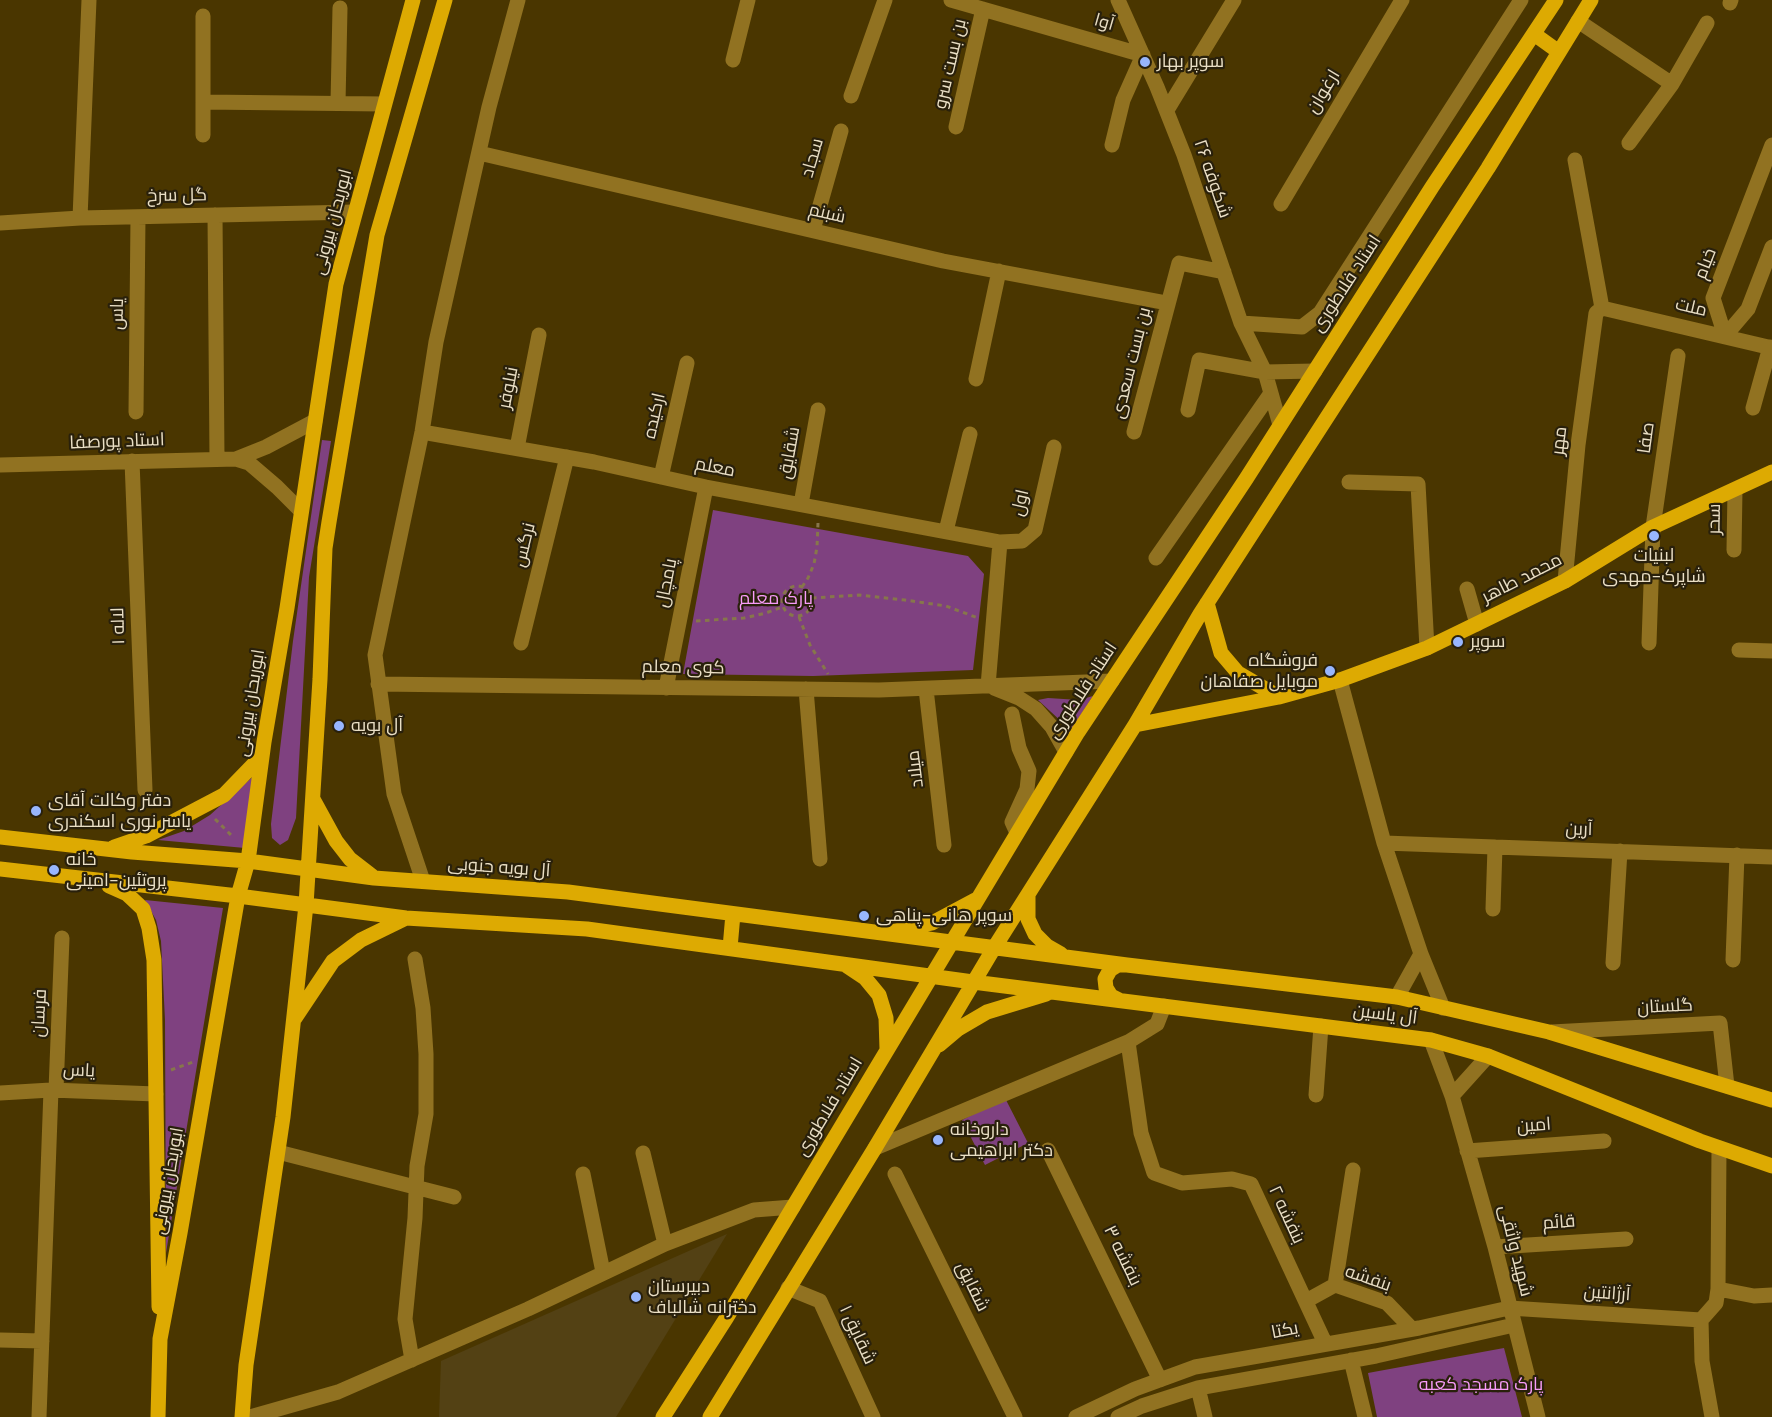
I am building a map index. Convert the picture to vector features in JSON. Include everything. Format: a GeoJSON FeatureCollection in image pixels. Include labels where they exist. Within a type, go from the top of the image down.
{"type":"FeatureCollection","features":[{"type":"Feature","properties":{"kind":"main road","name":"ابوریحان بیرونی"},"geometry":{"type":"LineString","coordinates":[[159,1417],[160,1338],[238,896],[248,861],[264,742],[336,284],[413,0]]}},
{"type":"Feature","properties":{"kind":"main road"},"geometry":{"type":"LineString","coordinates":[[242,1417],[246,1365],[278,1152],[306,905],[320,679],[325,548],[377,235],[445,0]]}},
{"type":"Feature","properties":{"kind":"main road","name":"استاد فلاطوری"},"geometry":{"type":"LineString","coordinates":[[663,1417],[727,1317],[1066,752],[1315,371],[1432,187],[1556,0]]}},
{"type":"Feature","properties":{"kind":"main road"},"geometry":{"type":"LineString","coordinates":[[710,1417],[875,1148],[973,982],[1135,725],[1207,603],[1488,168],[1591,0]]}},
{"type":"Feature","properties":{"kind":"main road"},"geometry":{"type":"LineString","coordinates":[[1534,34],[1559,52]]}},
{"type":"Feature","properties":{"kind":"main road","name":"محمد طاهر"},"geometry":{"type":"LineString","coordinates":[[1135,725],[1279,698],[1340,680],[1427,648],[1565,581],[1653,527],[1772,472]]}},
{"type":"Feature","properties":{"kind":"main road"},"geometry":{"type":"LineString","coordinates":[[1207,603],[1221,653],[1238,673],[1279,698]]}},
{"type":"Feature","properties":{"kind":"main road"},"geometry":{"type":"LineString","coordinates":[[107,849],[146,836],[224,795],[255,763],[264,742]]}},
{"type":"Feature","properties":{"kind":"main road"},"geometry":{"type":"LineString","coordinates":[[313,799],[336,841],[350,859],[374,878]]}},
{"type":"Feature","properties":{"kind":"main road","name":"آل بویه جنوبی"},"geometry":{"type":"LineString","coordinates":[[0,837],[248,861],[374,878],[568,892],[994,948]]}},
{"type":"Feature","properties":{"kind":"main road"},"geometry":{"type":"LineString","coordinates":[[0,869],[406,918],[588,929],[973,982]]}},
{"type":"Feature","properties":{"kind":"main road"},"geometry":{"type":"LineString","coordinates":[[101,882],[127,894],[143,909],[149,928],[154,960],[160,1338]]}},
{"type":"Feature","properties":{"kind":"main road"},"geometry":{"type":"LineString","coordinates":[[1028,893],[1028,919],[1035,934],[1047,946],[1066,957]]}},
{"type":"Feature","properties":{"kind":"main road"},"geometry":{"type":"LineString","coordinates":[[882,933],[932,923],[978,898]]}},
{"type":"Feature","properties":{"kind":"main road"},"geometry":{"type":"LineString","coordinates":[[730,948],[733,914]]}},
{"type":"Feature","properties":{"kind":"main road"},"geometry":{"type":"LineString","coordinates":[[292,1023],[333,961],[361,940],[406,918]]}},
{"type":"Feature","properties":{"kind":"main road","name":"آل یاسین"},"geometry":{"type":"LineString","coordinates":[[994,948],[1397,997],[1549,1032],[1772,1100]]}},
{"type":"Feature","properties":{"kind":"main road"},"geometry":{"type":"LineString","coordinates":[[844,964],[865,978],[879,995],[886,1018],[886,1050]]}},
{"type":"Feature","properties":{"kind":"main road"},"geometry":{"type":"LineString","coordinates":[[1119,1000],[1111,996],[1106,988],[1106,979],[1110,970],[1118,965],[1127,965]]}},
{"type":"Feature","properties":{"kind":"main road","name":"آل یاسین"},"geometry":{"type":"LineString","coordinates":[[973,982],[1431,1040],[1488,1056],[1719,1148],[1772,1166]]}},
{"type":"Feature","properties":{"kind":"main road"},"geometry":{"type":"LineString","coordinates":[[930,1053],[958,1029],[987,1012],[1053,992]]}},
{"type":"Feature","properties":{"kind":"street"},"geometry":{"type":"LineString","coordinates":[[80,218],[89,0]]}},
{"type":"Feature","properties":{"kind":"street"},"geometry":{"type":"LineString","coordinates":[[423,881],[394,794],[375,655],[422,432],[436,342],[479,153],[518,0]]}},
{"type":"Feature","properties":{"kind":"street"},"geometry":{"type":"LineString","coordinates":[[733,60],[748,0]]}},
{"type":"Feature","properties":{"kind":"street"},"geometry":{"type":"LineString","coordinates":[[851,96],[885,0]]}},
{"type":"Feature","properties":{"kind":"street","name":"آوا"},"geometry":{"type":"LineString","coordinates":[[951,0],[1143,55]]}},
{"type":"Feature","properties":{"kind":"street","name":"شکوفه ۲۶"},"geometry":{"type":"LineString","coordinates":[[1118,0],[1167,110],[1241,323],[1265,372],[1280,425]]}},
{"type":"Feature","properties":{"kind":"street"},"geometry":{"type":"LineString","coordinates":[[1167,110],[1234,0]]}},
{"type":"Feature","properties":{"kind":"street","name":"ارغوان"},"geometry":{"type":"LineString","coordinates":[[1281,204],[1402,0]]}},
{"type":"Feature","properties":{"kind":"street"},"geometry":{"type":"LineString","coordinates":[[1241,323],[1302,327],[1320,313],[1521,0]]}},
{"type":"Feature","properties":{"kind":"street"},"geometry":{"type":"LineString","coordinates":[[338,103],[340,8]]}},
{"type":"Feature","properties":{"kind":"street","name":"بن بست سرو"},"geometry":{"type":"LineString","coordinates":[[956,127],[983,9]]}},
{"type":"Feature","properties":{"kind":"street"},"geometry":{"type":"LineString","coordinates":[[203,16],[203,135]]}},
{"type":"Feature","properties":{"kind":"street"},"geometry":{"type":"LineString","coordinates":[[1578,21],[1672,84]]}},
{"type":"Feature","properties":{"kind":"street"},"geometry":{"type":"LineString","coordinates":[[1629,143],[1672,84],[1707,23]]}},
{"type":"Feature","properties":{"kind":"street"},"geometry":{"type":"LineString","coordinates":[[1112,146],[1123,100],[1143,55]]}},
{"type":"Feature","properties":{"kind":"street"},"geometry":{"type":"LineString","coordinates":[[203,102],[384,104]]}},
{"type":"Feature","properties":{"kind":"street","name":"سجاد"},"geometry":{"type":"LineString","coordinates":[[813,231],[841,131]]}},
{"type":"Feature","properties":{"kind":"street","name":"خیام"},"geometry":{"type":"LineString","coordinates":[[1725,336],[1713,298],[1772,145]]}},
{"type":"Feature","properties":{"kind":"street","name":"شبنم"},"geometry":{"type":"LineString","coordinates":[[479,153],[943,261],[1167,303]]}},
{"type":"Feature","properties":{"kind":"street"},"geometry":{"type":"LineString","coordinates":[[1575,160],[1602,308]]}},
{"type":"Feature","properties":{"kind":"street","name":"گل سرخ"},"geometry":{"type":"LineString","coordinates":[[0,223],[80,218],[355,212]]}},
{"type":"Feature","properties":{"kind":"street"},"geometry":{"type":"LineString","coordinates":[[215,215],[217,459]]}},
{"type":"Feature","properties":{"kind":"street","name":"یاس"},"geometry":{"type":"LineString","coordinates":[[136,412],[138,217]]}},
{"type":"Feature","properties":{"kind":"street"},"geometry":{"type":"LineString","coordinates":[[1725,336],[1748,309],[1772,247]]}},
{"type":"Feature","properties":{"kind":"street","name":"بن بست سعدی"},"geometry":{"type":"LineString","coordinates":[[1134,432],[1179,263],[1224,272]]}},
{"type":"Feature","properties":{"kind":"street"},"geometry":{"type":"LineString","coordinates":[[976,379],[999,271]]}},
{"type":"Feature","properties":{"kind":"street","name":"ملت"},"geometry":{"type":"LineString","coordinates":[[1602,308],[1771,347]]}},
{"type":"Feature","properties":{"kind":"street","name":"مهر"},"geometry":{"type":"LineString","coordinates":[[1565,581],[1578,445],[1596,313],[1602,308]]}},
{"type":"Feature","properties":{"kind":"street","name":"نیلوفر"},"geometry":{"type":"LineString","coordinates":[[517,448],[539,335]]}},
{"type":"Feature","properties":{"kind":"street"},"geometry":{"type":"LineString","coordinates":[[1753,408],[1771,347]]}},
{"type":"Feature","properties":{"kind":"street","name":"صفا"},"geometry":{"type":"LineString","coordinates":[[1649,643],[1653,527],[1678,356]]}},
{"type":"Feature","properties":{"kind":"street"},"geometry":{"type":"LineString","coordinates":[[1188,410],[1199,360],[1265,372],[1315,371]]}},
{"type":"Feature","properties":{"kind":"street","name":"ارکیده"},"geometry":{"type":"LineString","coordinates":[[661,477],[687,363]]}},
{"type":"Feature","properties":{"kind":"street"},"geometry":{"type":"LineString","coordinates":[[1156,558],[1271,393]]}},
{"type":"Feature","properties":{"kind":"street","name":"شقایق"},"geometry":{"type":"LineString","coordinates":[[809,505],[818,410]]}},
{"type":"Feature","properties":{"kind":"street"},"geometry":{"type":"LineString","coordinates":[[236,459],[266,447],[315,421]]}},
{"type":"Feature","properties":{"kind":"street","name":"معلم"},"geometry":{"type":"LineString","coordinates":[[422,432],[567,457],[706,487],[1000,542]]}},
{"type":"Feature","properties":{"kind":"street"},"geometry":{"type":"LineString","coordinates":[[946,531],[970,434]]}},
{"type":"Feature","properties":{"kind":"street","name":"اول"},"geometry":{"type":"LineString","coordinates":[[1000,542],[1022,541],[1035,530],[1054,447]]}},
{"type":"Feature","properties":{"kind":"street","name":"نرگس"},"geometry":{"type":"LineString","coordinates":[[521,643],[567,457]]}},
{"type":"Feature","properties":{"kind":"street"},"geometry":{"type":"LineString","coordinates":[[236,459],[249,463],[300,510]]}},
{"type":"Feature","properties":{"kind":"street","name":"استاد پورصفا"},"geometry":{"type":"LineString","coordinates":[[0,465],[236,459]]}},
{"type":"Feature","properties":{"kind":"street","name":"لاله ۱"},"geometry":{"type":"LineString","coordinates":[[132,461],[145,790]]}},
{"type":"Feature","properties":{"kind":"street"},"geometry":{"type":"LineString","coordinates":[[1349,482],[1418,484],[1427,648]]}},
{"type":"Feature","properties":{"kind":"street","name":"پامچال"},"geometry":{"type":"LineString","coordinates":[[666,688],[706,487]]}},
{"type":"Feature","properties":{"kind":"street","name":"سحر"},"geometry":{"type":"LineString","coordinates":[[1734,550],[1736,490]]}},
{"type":"Feature","properties":{"kind":"street"},"geometry":{"type":"LineString","coordinates":[[988,686],[1000,542]]}},
{"type":"Feature","properties":{"kind":"street"},"geometry":{"type":"LineString","coordinates":[[1467,589],[1477,624]]}},
{"type":"Feature","properties":{"kind":"street"},"geometry":{"type":"LineString","coordinates":[[1739,650],[1772,651]]}},
{"type":"Feature","properties":{"kind":"street"},"geometry":{"type":"LineString","coordinates":[[1340,680],[1384,843],[1421,954],[1443,1008]]}},
{"type":"Feature","properties":{"kind":"street","name":"کوی معلم"},"geometry":{"type":"LineString","coordinates":[[378,684],[879,690],[1112,681]]}},
{"type":"Feature","properties":{"kind":"street","name":"کوی معلم"},"geometry":{"type":"LineString","coordinates":[[988,686],[1018,698],[1036,709],[1052,727],[1066,752]]}},
{"type":"Feature","properties":{"kind":"street","name":"میلاد"},"geometry":{"type":"LineString","coordinates":[[926,688],[944,845]]}},
{"type":"Feature","properties":{"kind":"street"},"geometry":{"type":"LineString","coordinates":[[806,689],[820,859]]}},
{"type":"Feature","properties":{"kind":"street"},"geometry":{"type":"LineString","coordinates":[[1012,714],[1019,748],[1029,771],[1027,789],[1012,822],[1017,833]]}},
{"type":"Feature","properties":{"kind":"street"},"geometry":{"type":"LineString","coordinates":[[0,830],[0,837]]}},
{"type":"Feature","properties":{"kind":"street","name":"آرین"},"geometry":{"type":"LineString","coordinates":[[1384,843],[1772,856]]}},
{"type":"Feature","properties":{"kind":"street"},"geometry":{"type":"LineString","coordinates":[[1492,909],[1495,847]]}},
{"type":"Feature","properties":{"kind":"street"},"geometry":{"type":"LineString","coordinates":[[1613,963],[1620,851]]}},
{"type":"Feature","properties":{"kind":"street"},"geometry":{"type":"LineString","coordinates":[[1733,960],[1737,855]]}},
{"type":"Feature","properties":{"kind":"street","name":"فرسان"},"geometry":{"type":"LineString","coordinates":[[39,1417],[53,1090],[63,938]]}},
{"type":"Feature","properties":{"kind":"street"},"geometry":{"type":"LineString","coordinates":[[1397,997],[1421,954]]}},
{"type":"Feature","properties":{"kind":"street"},"geometry":{"type":"LineString","coordinates":[[412,1360],[405,1319],[417,1166],[426,1114],[423,1008],[415,959]]}},
{"type":"Feature","properties":{"kind":"street"},"geometry":{"type":"LineString","coordinates":[[875,1148],[1128,1041],[1156,1024],[1164,1006]]}},
{"type":"Feature","properties":{"kind":"street","name":"گلستان"},"geometry":{"type":"LineString","coordinates":[[1549,1032],[1720,1023],[1726,1086]]}},
{"type":"Feature","properties":{"kind":"street"},"geometry":{"type":"LineString","coordinates":[[1316,1095],[1321,1026]]}},
{"type":"Feature","properties":{"kind":"street","name":"شهید واثقی"},"geometry":{"type":"LineString","coordinates":[[1431,1040],[1452,1096],[1495,1247],[1538,1417]]}},
{"type":"Feature","properties":{"kind":"street","name":"بنفشه ۲"},"geometry":{"type":"LineString","coordinates":[[1128,1041],[1141,1132],[1154,1173],[1182,1183],[1232,1179],[1251,1184],[1325,1343]]}},
{"type":"Feature","properties":{"kind":"street"},"geometry":{"type":"LineString","coordinates":[[1452,1096],[1488,1056]]}},
{"type":"Feature","properties":{"kind":"street","name":"یاس"},"geometry":{"type":"LineString","coordinates":[[0,1093],[53,1090],[156,1094]]}},
{"type":"Feature","properties":{"kind":"street","name":"امین"},"geometry":{"type":"LineString","coordinates":[[1467,1150],[1604,1141]]}},
{"type":"Feature","properties":{"kind":"street"},"geometry":{"type":"LineString","coordinates":[[1712,1417],[1702,1361],[1701,1320],[1716,1303],[1718,1288],[1719,1148]]}},
{"type":"Feature","properties":{"kind":"street","name":"بنفشه ۳"},"geometry":{"type":"LineString","coordinates":[[1048,1150],[1160,1380]]}},
{"type":"Feature","properties":{"kind":"street"},"geometry":{"type":"LineString","coordinates":[[278,1152],[454,1197]]}},
{"type":"Feature","properties":{"kind":"street"},"geometry":{"type":"LineString","coordinates":[[643,1153],[665,1244]]}},
{"type":"Feature","properties":{"kind":"street"},"geometry":{"type":"LineString","coordinates":[[1335,1285],[1353,1170]]}},
{"type":"Feature","properties":{"kind":"street"},"geometry":{"type":"LineString","coordinates":[[583,1174],[603,1272]]}},
{"type":"Feature","properties":{"kind":"street","name":"شقایق"},"geometry":{"type":"LineString","coordinates":[[895,1174],[1015,1417]]}},
{"type":"Feature","properties":{"kind":"street"},"geometry":{"type":"LineString","coordinates":[[250,1417],[338,1392],[528,1309],[665,1244],[754,1210],[793,1207]]}},
{"type":"Feature","properties":{"kind":"street","name":"قائم"},"geometry":{"type":"LineString","coordinates":[[1495,1247],[1626,1239]]}},
{"type":"Feature","properties":{"kind":"street","name":"بنفشه"},"geometry":{"type":"LineString","coordinates":[[1306,1301],[1335,1285],[1387,1303],[1416,1328]]}},
{"type":"Feature","properties":{"kind":"street","name":"شقایق ۱"},"geometry":{"type":"LineString","coordinates":[[788,1288],[820,1301],[873,1417]]}},
{"type":"Feature","properties":{"kind":"street"},"geometry":{"type":"LineString","coordinates":[[1718,1288],[1754,1296],[1772,1295]]}},
{"type":"Feature","properties":{"kind":"street","name":"یکتا"},"geometry":{"type":"LineString","coordinates":[[1076,1417],[1135,1389],[1195,1367],[1416,1328],[1509,1308]]}},
{"type":"Feature","properties":{"kind":"street","name":"آرژانتین"},"geometry":{"type":"LineString","coordinates":[[1509,1308],[1701,1320]]}},
{"type":"Feature","properties":{"kind":"street"},"geometry":{"type":"LineString","coordinates":[[1122,1416],[1142,1406],[1198,1388],[1351,1360],[1514,1325]]}},
{"type":"Feature","properties":{"kind":"street"},"geometry":{"type":"LineString","coordinates":[[1416,1328],[1423,1345]]}},
{"type":"Feature","properties":{"kind":"street"},"geometry":{"type":"LineString","coordinates":[[0,1340],[42,1341]]}},
{"type":"Feature","properties":{"kind":"street"},"geometry":{"type":"LineString","coordinates":[[1351,1360],[1365,1417]]}},
{"type":"Feature","properties":{"kind":"street"},"geometry":{"type":"LineString","coordinates":[[1198,1388],[1206,1417]]}},
{"type":"Feature","properties":{"kind":"path"},"geometry":{"type":"LineString","coordinates":[[802,587],[808,578],[818,547],[819,529],[809,505]]}},
{"type":"Feature","properties":{"kind":"path"},"geometry":{"type":"LineString","coordinates":[[792,587],[802,587],[812,598],[811,608],[799,617],[789,615],[782,607],[782,597],[792,587]]}},
{"type":"Feature","properties":{"kind":"path"},"geometry":{"type":"LineString","coordinates":[[812,598],[859,595],[904,600],[946,606],[979,618]]}},
{"type":"Feature","properties":{"kind":"path"},"geometry":{"type":"LineString","coordinates":[[680,618],[712,621],[744,618],[782,607]]}},
{"type":"Feature","properties":{"kind":"path"},"geometry":{"type":"LineString","coordinates":[[799,617],[810,645],[829,676]]}},
{"type":"Feature","properties":{"kind":"path"},"geometry":{"type":"LineString","coordinates":[[210,815],[238,842]]}},
{"type":"Feature","properties":{"kind":"path"},"geometry":{"type":"LineString","coordinates":[[166,1072],[200,1059]]}},
{"type":"Feature","properties":{"kind":"shaded area","name":"دبیرستان دخترانه شالباف"},"geometry":{"type":"Polygon","coordinates":[[[727,1234],[616,1417],[439,1417],[441,1361],[727,1234]]]}},
{"type":"Feature","properties":{"kind":"green space"},"geometry":{"type":"Polygon","coordinates":[[[322,440],[331,441],[309,577],[296,818],[288,840],[280,845],[272,838],[271,824],[293,641],[322,440]]]}},
{"type":"Feature","properties":{"kind":"green space","name":"پارک معلم"},"geometry":{"type":"Polygon","coordinates":[[[713,510],[968,556],[984,574],[973,670],[813,676],[683,674],[713,510]]]}},
{"type":"Feature","properties":{"kind":"green space"},"geometry":{"type":"Polygon","coordinates":[[[1093,696],[1068,734],[1063,723],[1038,700],[1048,698],[1079,700],[1093,696]]]}},
{"type":"Feature","properties":{"kind":"green space"},"geometry":{"type":"Polygon","coordinates":[[[257,773],[245,848],[158,840],[184,831],[210,815],[257,773]]]}},
{"type":"Feature","properties":{"kind":"green space"},"geometry":{"type":"Polygon","coordinates":[[[145,900],[223,908],[166,1253],[165,1020],[161,941],[156,920],[145,900]]]}},
{"type":"Feature","properties":{"kind":"green space"},"geometry":{"type":"Polygon","coordinates":[[[1005,1098],[1028,1143],[985,1165],[962,1120],[1005,1098]]]}},
{"type":"Feature","properties":{"kind":"green space","name":"پارک مسجد کعبه"},"geometry":{"type":"Polygon","coordinates":[[[1504,1348],[1522,1417],[1377,1417],[1368,1373],[1504,1348]]]}},
{"type":"Feature","properties":{"kind":"place","name":"سوپر بهار"},"geometry":{"type":"Point","coordinates":[1145,62]}},
{"type":"Feature","properties":{"kind":"place","name":"لبنیات شاپرک-مهدی"},"geometry":{"type":"Point","coordinates":[1654,536]}},
{"type":"Feature","properties":{"kind":"place","name":"سوپر"},"geometry":{"type":"Point","coordinates":[1458,642]}},
{"type":"Feature","properties":{"kind":"place","name":"فروشگاه موبایل صفاهان"},"geometry":{"type":"Point","coordinates":[1330,671]}},
{"type":"Feature","properties":{"kind":"place","name":"آل بویه"},"geometry":{"type":"Point","coordinates":[339,726]}},
{"type":"Feature","properties":{"kind":"place","name":"دفتر وکالت آقای یاسر نوری اسکندری"},"geometry":{"type":"Point","coordinates":[36,811]}},
{"type":"Feature","properties":{"kind":"place","name":"خانه پروتئین-امینی"},"geometry":{"type":"Point","coordinates":[54,870]}},
{"type":"Feature","properties":{"kind":"place","name":"سوپر هانی-پناهی"},"geometry":{"type":"Point","coordinates":[864,916]}},
{"type":"Feature","properties":{"kind":"place","name":"داروخانه دکتر ابراهیمی"},"geometry":{"type":"Point","coordinates":[938,1140]}},
{"type":"Feature","properties":{"kind":"place","name":"دبیرستان دخترانه شالباف"},"geometry":{"type":"Point","coordinates":[636,1297]}}]}
